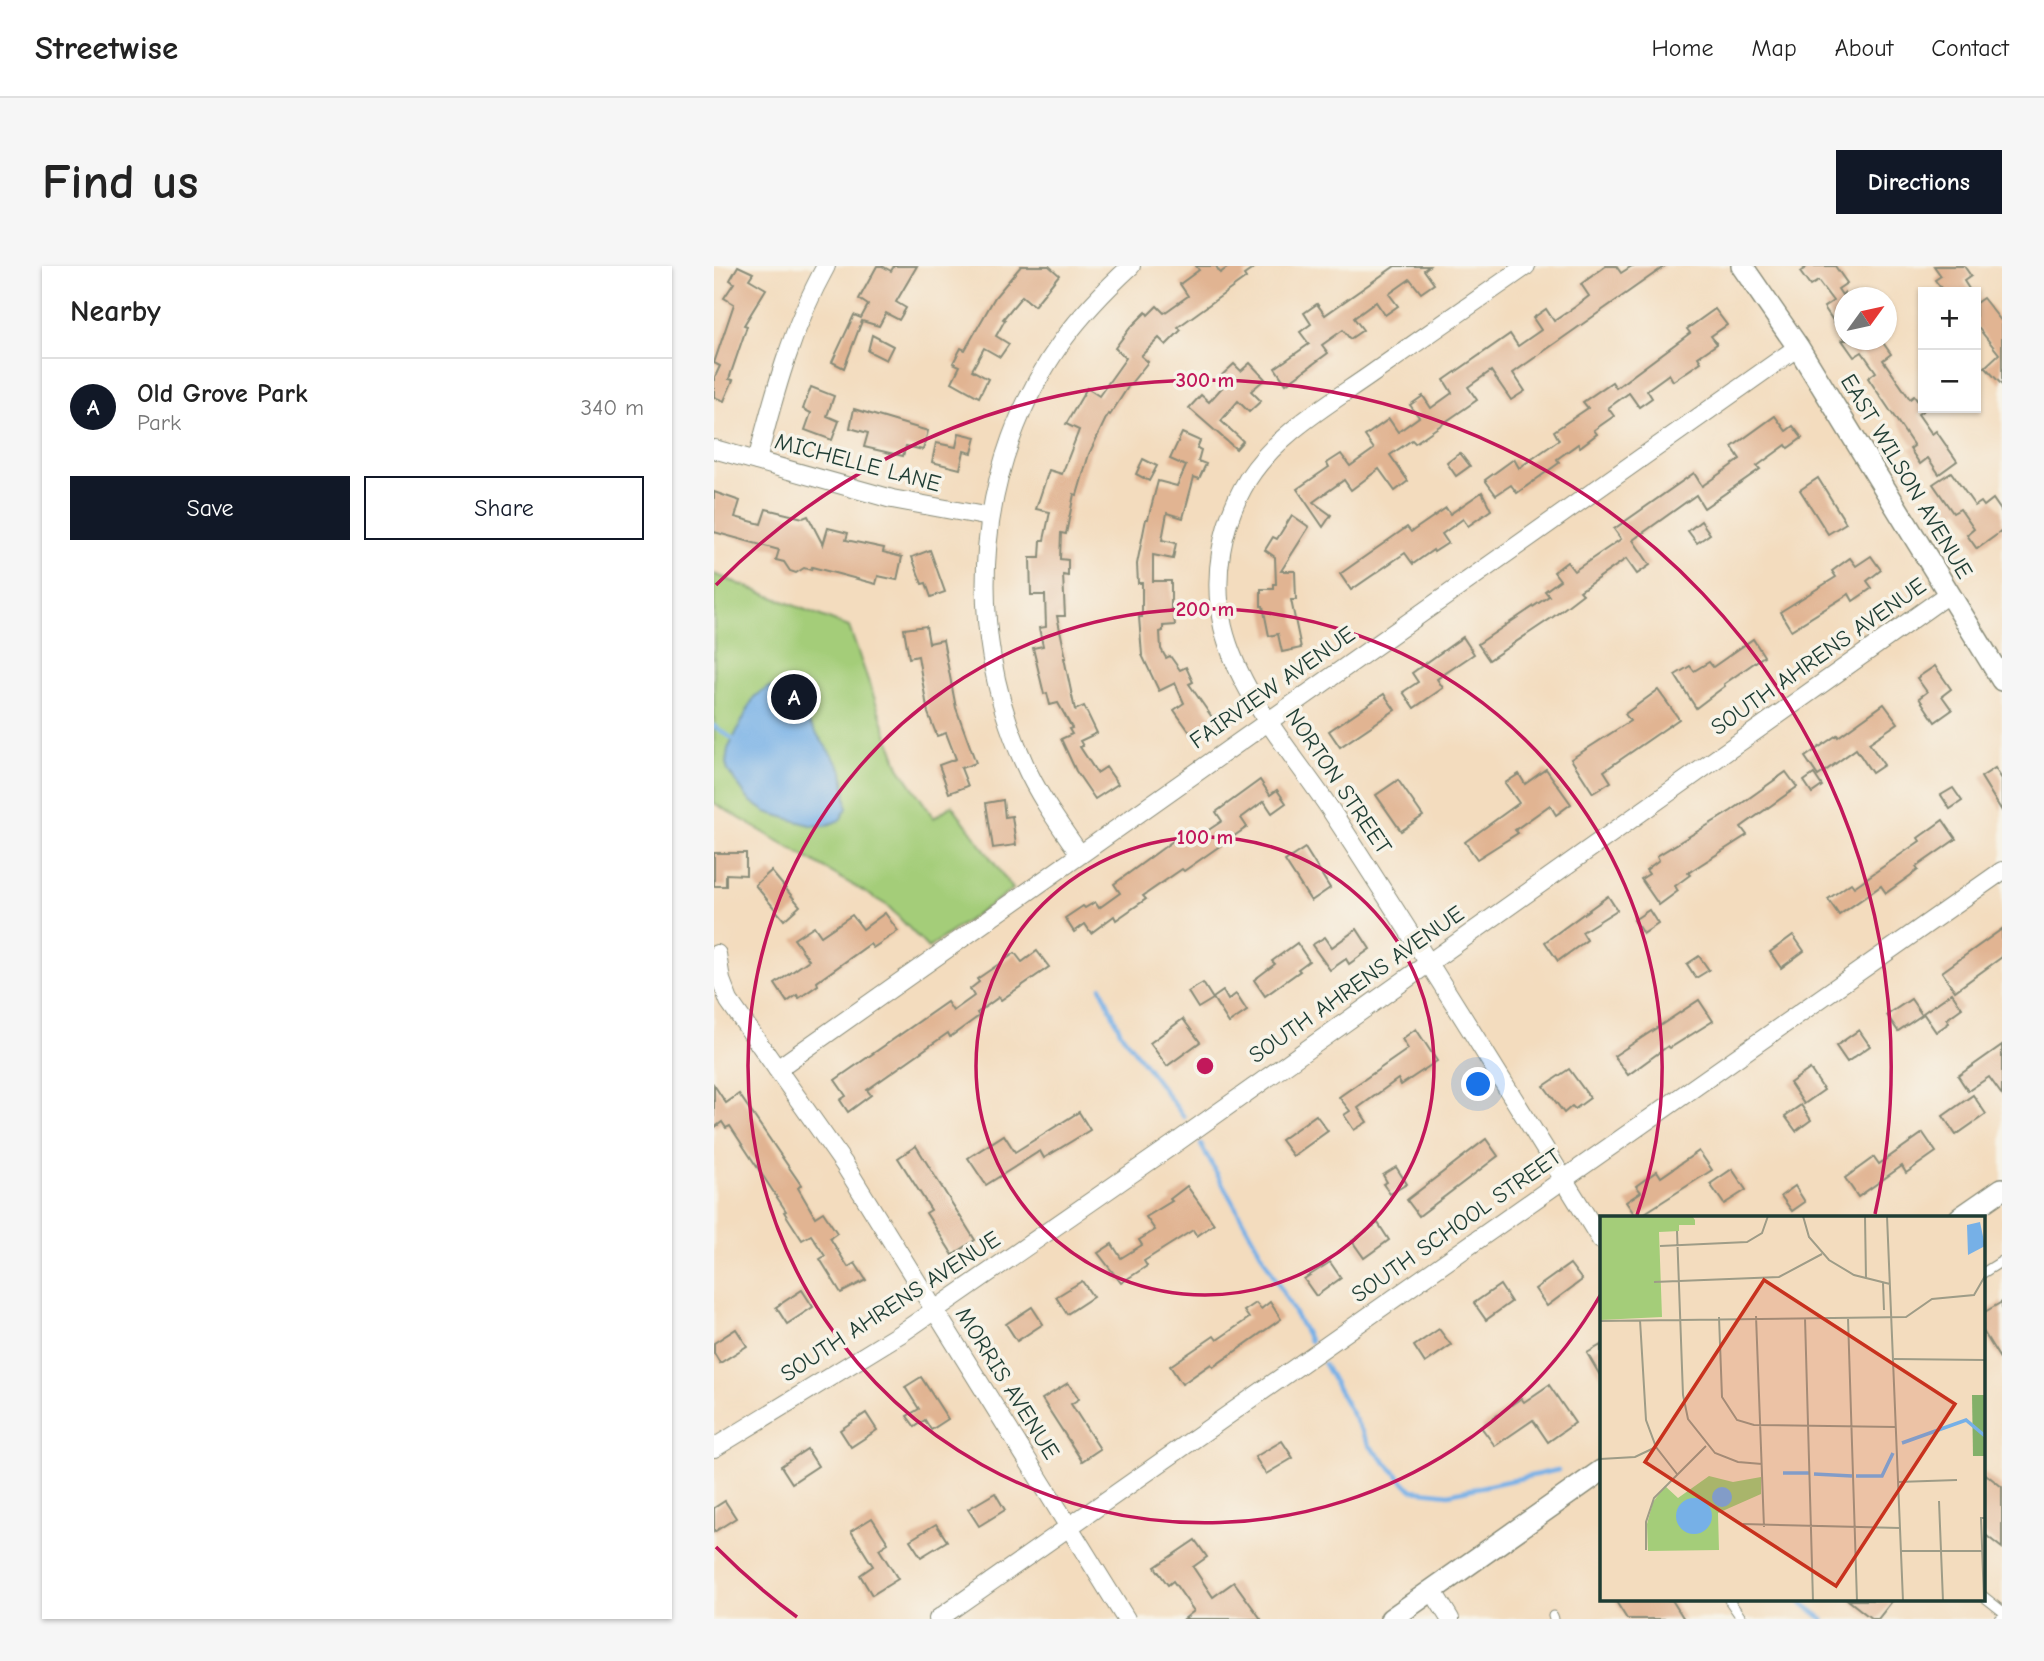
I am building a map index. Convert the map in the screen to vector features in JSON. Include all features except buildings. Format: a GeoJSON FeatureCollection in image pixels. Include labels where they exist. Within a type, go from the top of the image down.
{"type":"FeatureCollection","features":[{"type":"Feature","properties":{"kind":"street"},"geometry":{"type":"LineString","coordinates":[[1079,853],[1024,764],[998,689],[986,620],[985,585],[990,517],[1008,447],[1033,389],[1063,341],[1086,312],[1131,266]]}},
{"type":"Feature","properties":{"kind":"street","name":"NORTON STREET"},"geometry":{"type":"LineString","coordinates":[[1525,266],[1299,426],[1263,459],[1238,499],[1222,541],[1218,590],[1224,628],[1247,687],[1331,811],[1600,1238]]}},
{"type":"Feature","properties":{"kind":"street","name":"EAST WILSON AVENUE"},"geometry":{"type":"LineString","coordinates":[[1742,266],[1798,348],[1948,594],[2000,672]]}},
{"type":"Feature","properties":{"kind":"street"},"geometry":{"type":"LineString","coordinates":[[757,461],[786,357],[820,268]]}},
{"type":"Feature","properties":{"kind":"street","name":"FAIRVIEW AVENUE"},"geometry":{"type":"LineString","coordinates":[[777,1069],[1268,719],[1798,348]]}},
{"type":"Feature","properties":{"kind":"street","name":"MICHELLE LANE"},"geometry":{"type":"LineString","coordinates":[[714,449],[823,482],[892,499],[990,517]]}},
{"type":"Feature","properties":{"kind":"street","name":"SOUTH AHRENS AVENUE"},"geometry":{"type":"LineString","coordinates":[[714,1448],[903,1332],[1177,1142],[1948,594]]}},
{"type":"Feature","properties":{"kind":"street","name":"SOUTH SCHOOL STREET"},"geometry":{"type":"LineString","coordinates":[[938,1619],[2002,871]]}},
{"type":"Feature","properties":{"kind":"street","name":"MORRIS AVENUE"},"geometry":{"type":"LineString","coordinates":[[717,954],[721,980],[729,1001],[844,1164],[1126,1619]]}},
{"type":"Feature","properties":{"kind":"street"},"geometry":{"type":"LineString","coordinates":[[1963,1216],[2002,1189]]}},
{"type":"Feature","properties":{"kind":"street"},"geometry":{"type":"LineString","coordinates":[[1391,1619],[1600,1472]]}},
{"type":"Feature","properties":{"kind":"street"},"geometry":{"type":"LineString","coordinates":[[1432,1590],[1450,1619]]}},
{"type":"Feature","properties":{"kind":"lane"},"geometry":{"type":"LineString","coordinates":[[1984,1272],[2002,1261]]}},
{"type":"Feature","properties":{"kind":"lane"},"geometry":{"type":"LineString","coordinates":[[1984,1597],[2002,1611]]}},
{"type":"Feature","properties":{"kind":"lane"},"geometry":{"type":"LineString","coordinates":[[1730,1602],[1742,1619]]}},
{"type":"Feature","properties":{"kind":"green space"},"geometry":{"type":"Polygon","coordinates":[[[714,574],[849,627],[899,767],[934,818],[952,805],[1013,889],[928,948],[888,906],[714,803],[714,574]]]}},
{"type":"Feature","properties":{"kind":"water"},"geometry":{"type":"Polygon","coordinates":[[[778,687],[790,696],[843,771],[847,808],[840,820],[825,826],[810,825],[766,812],[749,800],[728,771],[728,749],[754,697],[768,688],[778,687]]]}},
{"type":"Feature","properties":{"kind":"waterway"},"geometry":{"type":"LineString","coordinates":[[714,726],[733,739]]}},
{"type":"Feature","properties":{"kind":"waterway"},"geometry":{"type":"LineString","coordinates":[[1101,987],[1121,1033],[1184,1117]]}},
{"type":"Feature","properties":{"kind":"waterway"},"geometry":{"type":"LineString","coordinates":[[1201,1145],[1310,1341]]}},
{"type":"Feature","properties":{"kind":"waterway"},"geometry":{"type":"LineString","coordinates":[[1324,1364],[1370,1446],[1412,1490],[1449,1494],[1558,1470]]}},
{"type":"Feature","properties":{"kind":"waterway"},"geometry":{"type":"LineString","coordinates":[[1801,1602],[1823,1619]]}},
{"type":"Feature","properties":{"kind":"place","name":"Old Grove Park"},"geometry":{"type":"Point","coordinates":[794,697]}}]}
